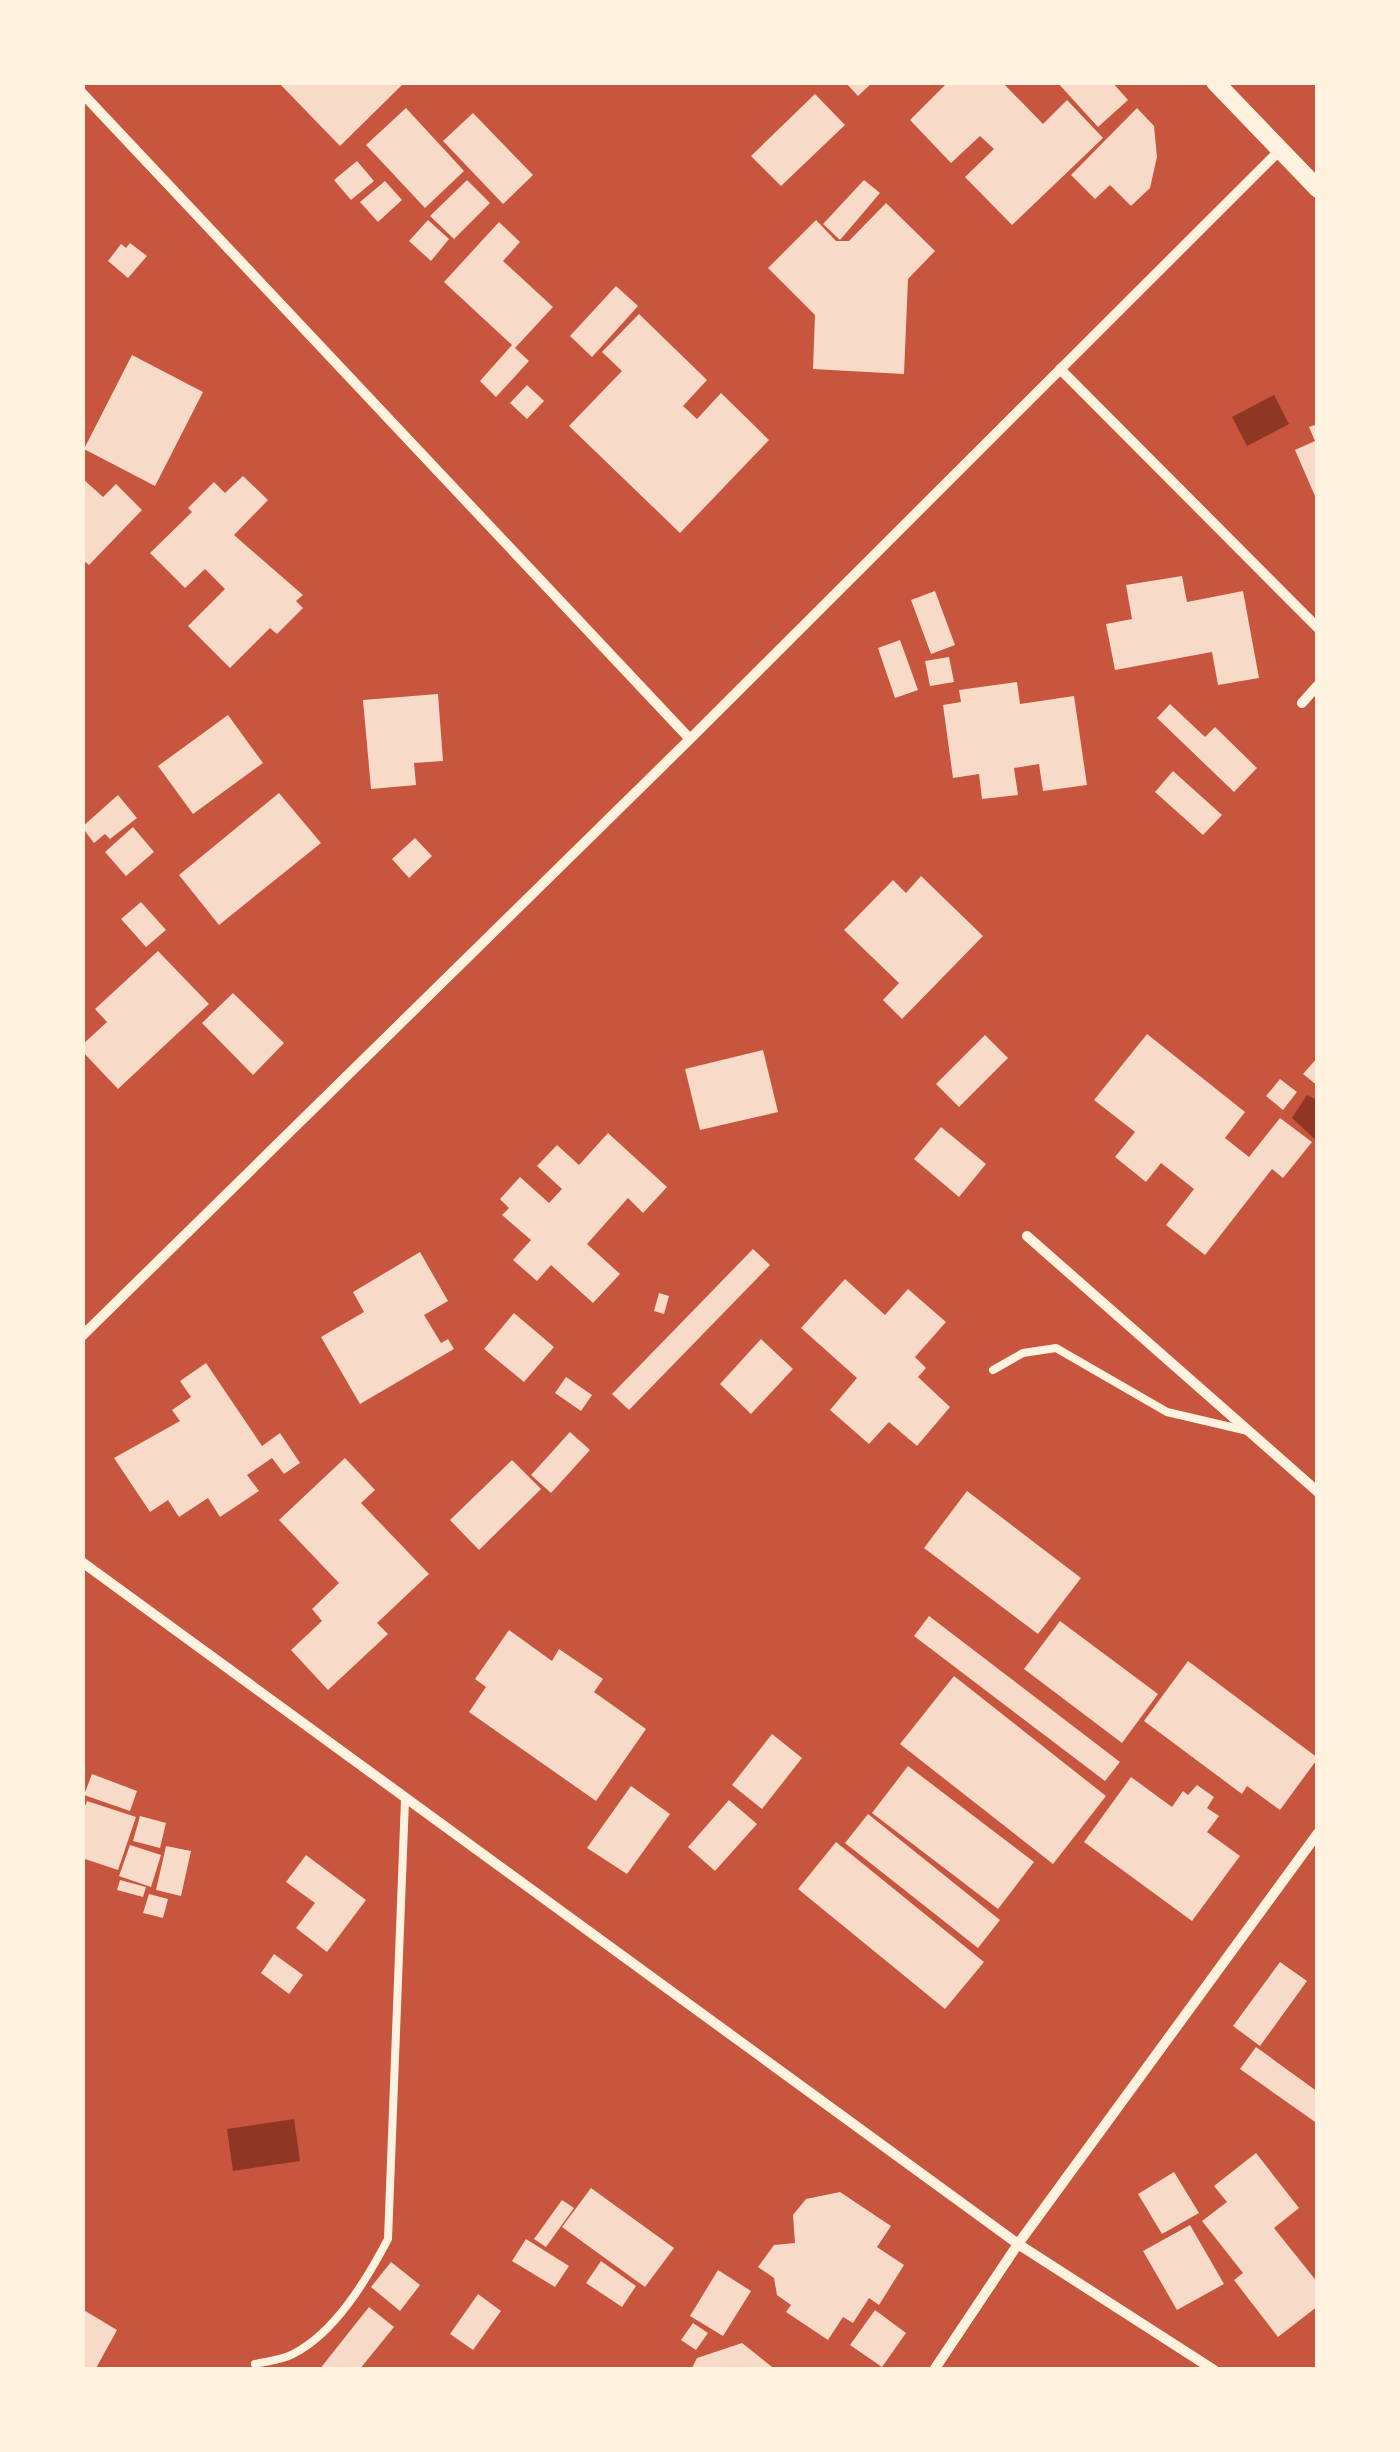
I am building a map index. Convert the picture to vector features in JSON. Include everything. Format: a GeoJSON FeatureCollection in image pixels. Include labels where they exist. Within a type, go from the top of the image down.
{"type":"FeatureCollection","features":[{"type":"Feature","properties":{"kind":"street"},"geometry":{"type":"LineString","coordinates":[[1215,82],[1318,189]]}},
{"type":"Feature","properties":{"kind":"street"},"geometry":{"type":"LineString","coordinates":[[82,93],[690,740]]}},
{"type":"Feature","properties":{"kind":"street"},"geometry":{"type":"LineString","coordinates":[[82,1336],[690,740],[1280,150]]}},
{"type":"Feature","properties":{"kind":"street"},"geometry":{"type":"LineString","coordinates":[[1060,369],[1318,628]]}},
{"type":"Feature","properties":{"kind":"street"},"geometry":{"type":"LineString","coordinates":[[1302,703],[1318,685]]}},
{"type":"Feature","properties":{"kind":"street"},"geometry":{"type":"LineString","coordinates":[[1026,1236],[1318,1492]]}},
{"type":"Feature","properties":{"kind":"street"},"geometry":{"type":"LineString","coordinates":[[82,1562],[1018,2244],[1214,2370]]}},
{"type":"Feature","properties":{"kind":"street"},"geometry":{"type":"LineString","coordinates":[[934,2370],[1018,2244],[1318,1833]]}},
{"type":"Feature","properties":{"kind":"lane"},"geometry":{"type":"LineString","coordinates":[[994,1370],[1022,1353],[1056,1348],[1167,1412],[1252,1432]]}},
{"type":"Feature","properties":{"kind":"lane"},"geometry":{"type":"LineString","coordinates":[[254,2364],[290,2356],[308,2346],[356,2292],[388,2239],[405,1800]]}},
{"type":"Feature","properties":{"kind":"shaded area"},"geometry":{"type":"Polygon","coordinates":[[[1274,395],[1289,424],[1247,446],[1232,417],[1274,395]]]}},
{"type":"Feature","properties":{"kind":"shaded area"},"geometry":{"type":"Polygon","coordinates":[[[1307,1095],[1317,1100],[1317,1141],[1292,1118],[1307,1095]]]}},
{"type":"Feature","properties":{"kind":"shaded area"},"geometry":{"type":"Polygon","coordinates":[[[294,2119],[300,2161],[233,2171],[227,2129],[294,2119]]]}},
{"type":"Feature","properties":{"kind":"building"},"geometry":{"type":"Polygon","coordinates":[[[278,82],[405,82],[340,146],[278,82]]]}},
{"type":"Feature","properties":{"kind":"building"},"geometry":{"type":"Polygon","coordinates":[[[845,82],[873,82],[858,96],[845,82]]]}},
{"type":"Feature","properties":{"kind":"building"},"geometry":{"type":"Polygon","coordinates":[[[948,82],[1002,82],[1043,124],[1067,100],[1103,138],[1012,225],[965,177],[994,149],[980,136],[951,163],[910,120],[948,82]]]}},
{"type":"Feature","properties":{"kind":"building"},"geometry":{"type":"Polygon","coordinates":[[[1057,82],[1112,82],[1128,100],[1098,127],[1057,82]]]}},
{"type":"Feature","properties":{"kind":"building"},"geometry":{"type":"Polygon","coordinates":[[[815,94],[845,125],[781,186],[751,156],[815,94]]]}},
{"type":"Feature","properties":{"kind":"building"},"geometry":{"type":"Polygon","coordinates":[[[406,108],[464,171],[425,208],[366,145],[406,108]]]}},
{"type":"Feature","properties":{"kind":"building"},"geometry":{"type":"Polygon","coordinates":[[[1137,108],[1154,126],[1157,157],[1150,188],[1131,206],[1110,185],[1095,199],[1071,175],[1137,108]]]}},
{"type":"Feature","properties":{"kind":"building"},"geometry":{"type":"Polygon","coordinates":[[[473,113],[533,175],[503,204],[443,141],[473,113]]]}},
{"type":"Feature","properties":{"kind":"building"},"geometry":{"type":"Polygon","coordinates":[[[357,161],[374,181],[351,200],[334,180],[357,161]]]}},
{"type":"Feature","properties":{"kind":"building"},"geometry":{"type":"Polygon","coordinates":[[[467,180],[490,203],[454,239],[430,216],[467,180]]]}},
{"type":"Feature","properties":{"kind":"building"},"geometry":{"type":"Polygon","coordinates":[[[864,180],[880,193],[840,240],[823,224],[864,180]]]}},
{"type":"Feature","properties":{"kind":"building"},"geometry":{"type":"Polygon","coordinates":[[[385,181],[402,200],[378,222],[360,202],[385,181]]]}},
{"type":"Feature","properties":{"kind":"building"},"geometry":{"type":"Polygon","coordinates":[[[886,203],[935,251],[908,279],[904,374],[813,369],[815,315],[768,268],[816,220],[836,241],[849,241],[886,203]]]}},
{"type":"Feature","properties":{"kind":"building"},"geometry":{"type":"Polygon","coordinates":[[[428,220],[449,239],[431,261],[409,241],[428,220]]]}},
{"type":"Feature","properties":{"kind":"building"},"geometry":{"type":"Polygon","coordinates":[[[499,222],[520,242],[503,261],[553,307],[515,348],[529,361],[496,397],[480,381],[512,345],[444,282],[499,222]]]}},
{"type":"Feature","properties":{"kind":"building"},"geometry":{"type":"Polygon","coordinates":[[[130,243],[147,256],[128,278],[108,261],[121,244],[126,248],[130,243]]]}},
{"type":"Feature","properties":{"kind":"building"},"geometry":{"type":"Polygon","coordinates":[[[616,286],[638,306],[592,357],[570,336],[616,286]]]}},
{"type":"Feature","properties":{"kind":"building"},"geometry":{"type":"Polygon","coordinates":[[[639,314],[707,380],[683,406],[697,419],[721,393],[769,440],[680,533],[569,426],[622,371],[602,352],[639,314]]]}},
{"type":"Feature","properties":{"kind":"building"},"geometry":{"type":"Polygon","coordinates":[[[132,355],[203,392],[155,486],[84,449],[132,355]]]}},
{"type":"Feature","properties":{"kind":"building"},"geometry":{"type":"Polygon","coordinates":[[[527,385],[544,401],[527,419],[510,403],[527,385]]]}},
{"type":"Feature","properties":{"kind":"building"},"geometry":{"type":"Polygon","coordinates":[[[1318,424],[1318,503],[1295,450],[1315,441],[1309,427],[1318,424]]]}},
{"type":"Feature","properties":{"kind":"building"},"geometry":{"type":"Polygon","coordinates":[[[243,476],[268,500],[234,535],[303,595],[296,601],[303,608],[277,634],[270,628],[230,668],[188,626],[225,589],[205,569],[185,588],[150,553],[192,512],[188,508],[214,482],[225,493],[243,476]]]}},
{"type":"Feature","properties":{"kind":"building"},"geometry":{"type":"Polygon","coordinates":[[[82,478],[103,497],[116,484],[142,510],[89,565],[82,559],[82,478]]]}},
{"type":"Feature","properties":{"kind":"building"},"geometry":{"type":"Polygon","coordinates":[[[1182,576],[1187,602],[1243,591],[1259,678],[1218,685],[1212,652],[1115,670],[1106,624],[1132,619],[1126,585],[1182,576]]]}},
{"type":"Feature","properties":{"kind":"building"},"geometry":{"type":"Polygon","coordinates":[[[935,591],[955,645],[931,654],[911,600],[935,591]]]}},
{"type":"Feature","properties":{"kind":"building"},"geometry":{"type":"Polygon","coordinates":[[[900,640],[918,690],[895,698],[878,648],[900,640]]]}},
{"type":"Feature","properties":{"kind":"building"},"geometry":{"type":"Polygon","coordinates":[[[949,657],[954,682],[930,686],[925,661],[949,657]]]}},
{"type":"Feature","properties":{"kind":"building"},"geometry":{"type":"Polygon","coordinates":[[[1017,682],[1020,704],[1074,696],[1087,785],[1043,791],[1039,764],[1014,768],[1018,795],[982,799],[979,774],[953,778],[943,705],[961,702],[959,690],[1017,682]]]}},
{"type":"Feature","properties":{"kind":"building"},"geometry":{"type":"Polygon","coordinates":[[[438,694],[443,761],[414,763],[416,785],[371,789],[363,700],[438,694]]]}},
{"type":"Feature","properties":{"kind":"building"},"geometry":{"type":"Polygon","coordinates":[[[1170,704],[1205,737],[1215,727],[1257,768],[1234,792],[1157,718],[1170,704]]]}},
{"type":"Feature","properties":{"kind":"building"},"geometry":{"type":"Polygon","coordinates":[[[228,715],[263,763],[193,814],[158,766],[228,715]]]}},
{"type":"Feature","properties":{"kind":"building"},"geometry":{"type":"Polygon","coordinates":[[[1173,771],[1222,815],[1203,835],[1155,792],[1173,771]]]}},
{"type":"Feature","properties":{"kind":"building"},"geometry":{"type":"Polygon","coordinates":[[[279,793],[321,843],[219,925],[179,875],[279,793]]]}},
{"type":"Feature","properties":{"kind":"building"},"geometry":{"type":"Polygon","coordinates":[[[118,795],[137,818],[110,839],[105,834],[94,843],[82,827],[118,795]]]}},
{"type":"Feature","properties":{"kind":"building"},"geometry":{"type":"Polygon","coordinates":[[[133,827],[154,852],[126,876],[105,852],[133,827]]]}},
{"type":"Feature","properties":{"kind":"building"},"geometry":{"type":"Polygon","coordinates":[[[415,838],[432,856],[409,878],[392,859],[415,838]]]}},
{"type":"Feature","properties":{"kind":"building"},"geometry":{"type":"Polygon","coordinates":[[[921,876],[983,936],[902,1019],[883,1000],[899,983],[844,930],[893,880],[906,893],[921,876]]]}},
{"type":"Feature","properties":{"kind":"building"},"geometry":{"type":"Polygon","coordinates":[[[141,902],[166,930],[146,947],[121,919],[141,902]]]}},
{"type":"Feature","properties":{"kind":"building"},"geometry":{"type":"Polygon","coordinates":[[[158,951],[209,1004],[118,1089],[82,1051],[82,1045],[107,1022],[95,1009],[158,951]]]}},
{"type":"Feature","properties":{"kind":"building"},"geometry":{"type":"Polygon","coordinates":[[[233,993],[284,1043],[253,1075],[202,1023],[233,993]]]}},
{"type":"Feature","properties":{"kind":"building"},"geometry":{"type":"Polygon","coordinates":[[[1147,1034],[1245,1112],[1225,1138],[1249,1157],[1280,1118],[1312,1142],[1283,1178],[1272,1169],[1205,1255],[1166,1225],[1194,1189],[1161,1163],[1146,1182],[1115,1157],[1135,1132],[1094,1100],[1147,1034]]]}},
{"type":"Feature","properties":{"kind":"building"},"geometry":{"type":"Polygon","coordinates":[[[985,1035],[1008,1058],[959,1107],[936,1084],[985,1035]]]}},
{"type":"Feature","properties":{"kind":"building"},"geometry":{"type":"Polygon","coordinates":[[[763,1050],[778,1112],[700,1130],[685,1069],[763,1050]]]}},
{"type":"Feature","properties":{"kind":"building"},"geometry":{"type":"Polygon","coordinates":[[[1318,1057],[1318,1086],[1303,1074],[1318,1057]]]}},
{"type":"Feature","properties":{"kind":"building"},"geometry":{"type":"Polygon","coordinates":[[[1280,1079],[1297,1092],[1283,1110],[1266,1096],[1280,1079]]]}},
{"type":"Feature","properties":{"kind":"building"},"geometry":{"type":"Polygon","coordinates":[[[941,1127],[986,1164],[959,1197],[914,1159],[941,1127]]]}},
{"type":"Feature","properties":{"kind":"building"},"geometry":{"type":"Polygon","coordinates":[[[608,1133],[667,1187],[643,1213],[628,1198],[587,1244],[620,1274],[593,1303],[551,1265],[537,1281],[513,1260],[531,1240],[502,1215],[509,1208],[500,1199],[520,1177],[549,1203],[562,1189],[537,1166],[557,1145],[579,1165],[608,1133]]]}},
{"type":"Feature","properties":{"kind":"building"},"geometry":{"type":"Polygon","coordinates":[[[753,1249],[770,1265],[629,1410],[612,1394],[753,1249]]]}},
{"type":"Feature","properties":{"kind":"building"},"geometry":{"type":"Polygon","coordinates":[[[420,1252],[448,1301],[424,1315],[441,1343],[448,1339],[454,1349],[360,1404],[321,1337],[364,1312],[353,1292],[420,1252]]]}},
{"type":"Feature","properties":{"kind":"building"},"geometry":{"type":"Polygon","coordinates":[[[845,1279],[885,1315],[908,1289],[946,1322],[915,1357],[926,1368],[918,1377],[950,1407],[917,1446],[889,1422],[869,1444],[830,1410],[857,1378],[801,1328],[845,1279]]]}},
{"type":"Feature","properties":{"kind":"building"},"geometry":{"type":"Polygon","coordinates":[[[659,1293],[669,1296],[664,1314],[654,1311],[659,1293]]]}},
{"type":"Feature","properties":{"kind":"building"},"geometry":{"type":"Polygon","coordinates":[[[514,1313],[554,1347],[524,1382],[484,1349],[514,1313]]]}},
{"type":"Feature","properties":{"kind":"building"},"geometry":{"type":"Polygon","coordinates":[[[761,1339],[793,1369],[751,1414],[720,1384],[761,1339]]]}},
{"type":"Feature","properties":{"kind":"building"},"geometry":{"type":"Polygon","coordinates":[[[206,1363],[262,1446],[280,1433],[300,1463],[284,1474],[272,1458],[247,1475],[259,1491],[220,1517],[208,1498],[179,1517],[168,1500],[150,1512],[114,1458],[180,1421],[172,1410],[191,1397],[180,1381],[206,1363]]]}},
{"type":"Feature","properties":{"kind":"building"},"geometry":{"type":"Polygon","coordinates":[[[566,1377],[592,1395],[581,1411],[555,1393],[566,1377]]]}},
{"type":"Feature","properties":{"kind":"building"},"geometry":{"type":"Polygon","coordinates":[[[570,1432],[590,1450],[551,1493],[531,1475],[570,1432]]]}},
{"type":"Feature","properties":{"kind":"building"},"geometry":{"type":"Polygon","coordinates":[[[345,1458],[375,1490],[361,1503],[429,1574],[377,1623],[388,1634],[328,1690],[291,1650],[322,1621],[312,1609],[339,1583],[279,1520],[345,1458]]]}},
{"type":"Feature","properties":{"kind":"building"},"geometry":{"type":"Polygon","coordinates":[[[512,1460],[541,1489],[479,1550],[450,1520],[512,1460]]]}},
{"type":"Feature","properties":{"kind":"building"},"geometry":{"type":"Polygon","coordinates":[[[967,1491],[1081,1578],[1038,1634],[924,1548],[967,1491]]]}},
{"type":"Feature","properties":{"kind":"building"},"geometry":{"type":"Polygon","coordinates":[[[929,1616],[1120,1762],[1105,1781],[914,1636],[929,1616]]]}},
{"type":"Feature","properties":{"kind":"building"},"geometry":{"type":"Polygon","coordinates":[[[1060,1621],[1158,1694],[1122,1743],[1024,1669],[1060,1621]]]}},
{"type":"Feature","properties":{"kind":"building"},"geometry":{"type":"Polygon","coordinates":[[[509,1630],[552,1661],[559,1649],[603,1679],[594,1692],[646,1729],[596,1801],[469,1712],[486,1687],[475,1679],[509,1630]]]}},
{"type":"Feature","properties":{"kind":"building"},"geometry":{"type":"Polygon","coordinates":[[[1188,1661],[1318,1758],[1280,1810],[1247,1786],[1242,1794],[1144,1721],[1188,1661]]]}},
{"type":"Feature","properties":{"kind":"building"},"geometry":{"type":"Polygon","coordinates":[[[954,1676],[1106,1796],[1053,1864],[900,1744],[954,1676]]]}},
{"type":"Feature","properties":{"kind":"building"},"geometry":{"type":"Polygon","coordinates":[[[772,1734],[802,1758],[762,1809],[732,1785],[772,1734]]]}},
{"type":"Feature","properties":{"kind":"building"},"geometry":{"type":"Polygon","coordinates":[[[908,1766],[1034,1862],[998,1909],[872,1813],[908,1766]]]}},
{"type":"Feature","properties":{"kind":"building"},"geometry":{"type":"Polygon","coordinates":[[[92,1774],[137,1791],[130,1811],[84,1795],[92,1774]]]}},
{"type":"Feature","properties":{"kind":"building"},"geometry":{"type":"Polygon","coordinates":[[[1131,1777],[1172,1807],[1183,1791],[1188,1795],[1197,1785],[1214,1797],[1207,1808],[1219,1816],[1207,1832],[1240,1856],[1192,1921],[1084,1842],[1131,1777]]]}},
{"type":"Feature","properties":{"kind":"building"},"geometry":{"type":"Polygon","coordinates":[[[631,1786],[670,1814],[627,1874],[587,1848],[631,1786]]]}},
{"type":"Feature","properties":{"kind":"building"},"geometry":{"type":"Polygon","coordinates":[[[729,1800],[757,1824],[715,1871],[688,1847],[729,1800]]]}},
{"type":"Feature","properties":{"kind":"building"},"geometry":{"type":"Polygon","coordinates":[[[87,1801],[136,1817],[118,1870],[82,1858],[82,1814],[87,1801]]]}},
{"type":"Feature","properties":{"kind":"building"},"geometry":{"type":"Polygon","coordinates":[[[868,1814],[1000,1920],[978,1948],[845,1843],[868,1814]]]}},
{"type":"Feature","properties":{"kind":"building"},"geometry":{"type":"Polygon","coordinates":[[[140,1816],[166,1823],[160,1848],[133,1841],[140,1816]]]}},
{"type":"Feature","properties":{"kind":"building"},"geometry":{"type":"Polygon","coordinates":[[[836,1842],[984,1962],[945,2009],[798,1889],[836,1842]]]}},
{"type":"Feature","properties":{"kind":"building"},"geometry":{"type":"Polygon","coordinates":[[[130,1845],[161,1855],[151,1887],[119,1876],[130,1845]]]}},
{"type":"Feature","properties":{"kind":"building"},"geometry":{"type":"Polygon","coordinates":[[[166,1846],[191,1851],[181,1896],[156,1890],[166,1846]]]}},
{"type":"Feature","properties":{"kind":"building"},"geometry":{"type":"Polygon","coordinates":[[[306,1855],[366,1900],[327,1952],[296,1928],[315,1903],[286,1882],[306,1855]]]}},
{"type":"Feature","properties":{"kind":"building"},"geometry":{"type":"Polygon","coordinates":[[[120,1880],[146,1887],[143,1897],[117,1890],[120,1880]]]}},
{"type":"Feature","properties":{"kind":"building"},"geometry":{"type":"Polygon","coordinates":[[[149,1894],[168,1899],[163,1918],[143,1913],[149,1894]]]}},
{"type":"Feature","properties":{"kind":"building"},"geometry":{"type":"Polygon","coordinates":[[[274,1954],[303,1975],[289,1994],[261,1973],[274,1954]]]}},
{"type":"Feature","properties":{"kind":"building"},"geometry":{"type":"Polygon","coordinates":[[[1280,1962],[1307,1981],[1260,2046],[1233,2026],[1280,1962]]]}},
{"type":"Feature","properties":{"kind":"building"},"geometry":{"type":"Polygon","coordinates":[[[1256,2047],[1318,2092],[1318,2124],[1240,2069],[1256,2047]]]}},
{"type":"Feature","properties":{"kind":"building"},"geometry":{"type":"Polygon","coordinates":[[[1256,2153],[1299,2208],[1274,2228],[1318,2283],[1318,2306],[1278,2337],[1234,2280],[1243,2273],[1202,2221],[1227,2202],[1214,2186],[1256,2153]]]}},
{"type":"Feature","properties":{"kind":"building"},"geometry":{"type":"Polygon","coordinates":[[[1174,2172],[1199,2213],[1162,2234],[1138,2194],[1174,2172]]]}},
{"type":"Feature","properties":{"kind":"building"},"geometry":{"type":"Polygon","coordinates":[[[591,2188],[674,2248],[645,2287],[562,2227],[591,2188]]]}},
{"type":"Feature","properties":{"kind":"building"},"geometry":{"type":"Polygon","coordinates":[[[840,2192],[891,2226],[877,2247],[904,2265],[879,2305],[869,2298],[853,2323],[843,2317],[828,2340],[786,2312],[791,2305],[777,2295],[774,2278],[758,2267],[774,2245],[795,2243],[793,2215],[806,2199],[840,2192]]]}},
{"type":"Feature","properties":{"kind":"building"},"geometry":{"type":"Polygon","coordinates":[[[562,2200],[574,2208],[546,2247],[534,2239],[562,2200]]]}},
{"type":"Feature","properties":{"kind":"building"},"geometry":{"type":"Polygon","coordinates":[[[1190,2225],[1224,2284],[1177,2310],[1143,2251],[1190,2225]]]}},
{"type":"Feature","properties":{"kind":"building"},"geometry":{"type":"Polygon","coordinates":[[[526,2239],[569,2266],[555,2287],[512,2261],[526,2239]]]}},
{"type":"Feature","properties":{"kind":"building"},"geometry":{"type":"Polygon","coordinates":[[[601,2261],[636,2286],[622,2307],[586,2283],[601,2261]]]}},
{"type":"Feature","properties":{"kind":"building"},"geometry":{"type":"Polygon","coordinates":[[[391,2262],[420,2285],[400,2311],[371,2287],[391,2262]]]}},
{"type":"Feature","properties":{"kind":"building"},"geometry":{"type":"Polygon","coordinates":[[[718,2270],[751,2291],[723,2336],[690,2316],[718,2270]]]}},
{"type":"Feature","properties":{"kind":"building"},"geometry":{"type":"Polygon","coordinates":[[[478,2294],[501,2311],[473,2350],[450,2334],[478,2294]]]}},
{"type":"Feature","properties":{"kind":"building"},"geometry":{"type":"Polygon","coordinates":[[[369,2307],[394,2327],[359,2370],[319,2370],[369,2307]]]}},
{"type":"Feature","properties":{"kind":"building"},"geometry":{"type":"Polygon","coordinates":[[[82,2309],[117,2330],[95,2370],[82,2370],[82,2309]]]}},
{"type":"Feature","properties":{"kind":"building"},"geometry":{"type":"Polygon","coordinates":[[[875,2310],[906,2333],[882,2367],[850,2345],[875,2310]]]}},
{"type":"Feature","properties":{"kind":"building"},"geometry":{"type":"Polygon","coordinates":[[[693,2323],[708,2333],[696,2350],[681,2340],[693,2323]]]}},
{"type":"Feature","properties":{"kind":"building"},"geometry":{"type":"Polygon","coordinates":[[[742,2343],[776,2370],[691,2370],[697,2358],[742,2343]]]}}]}
